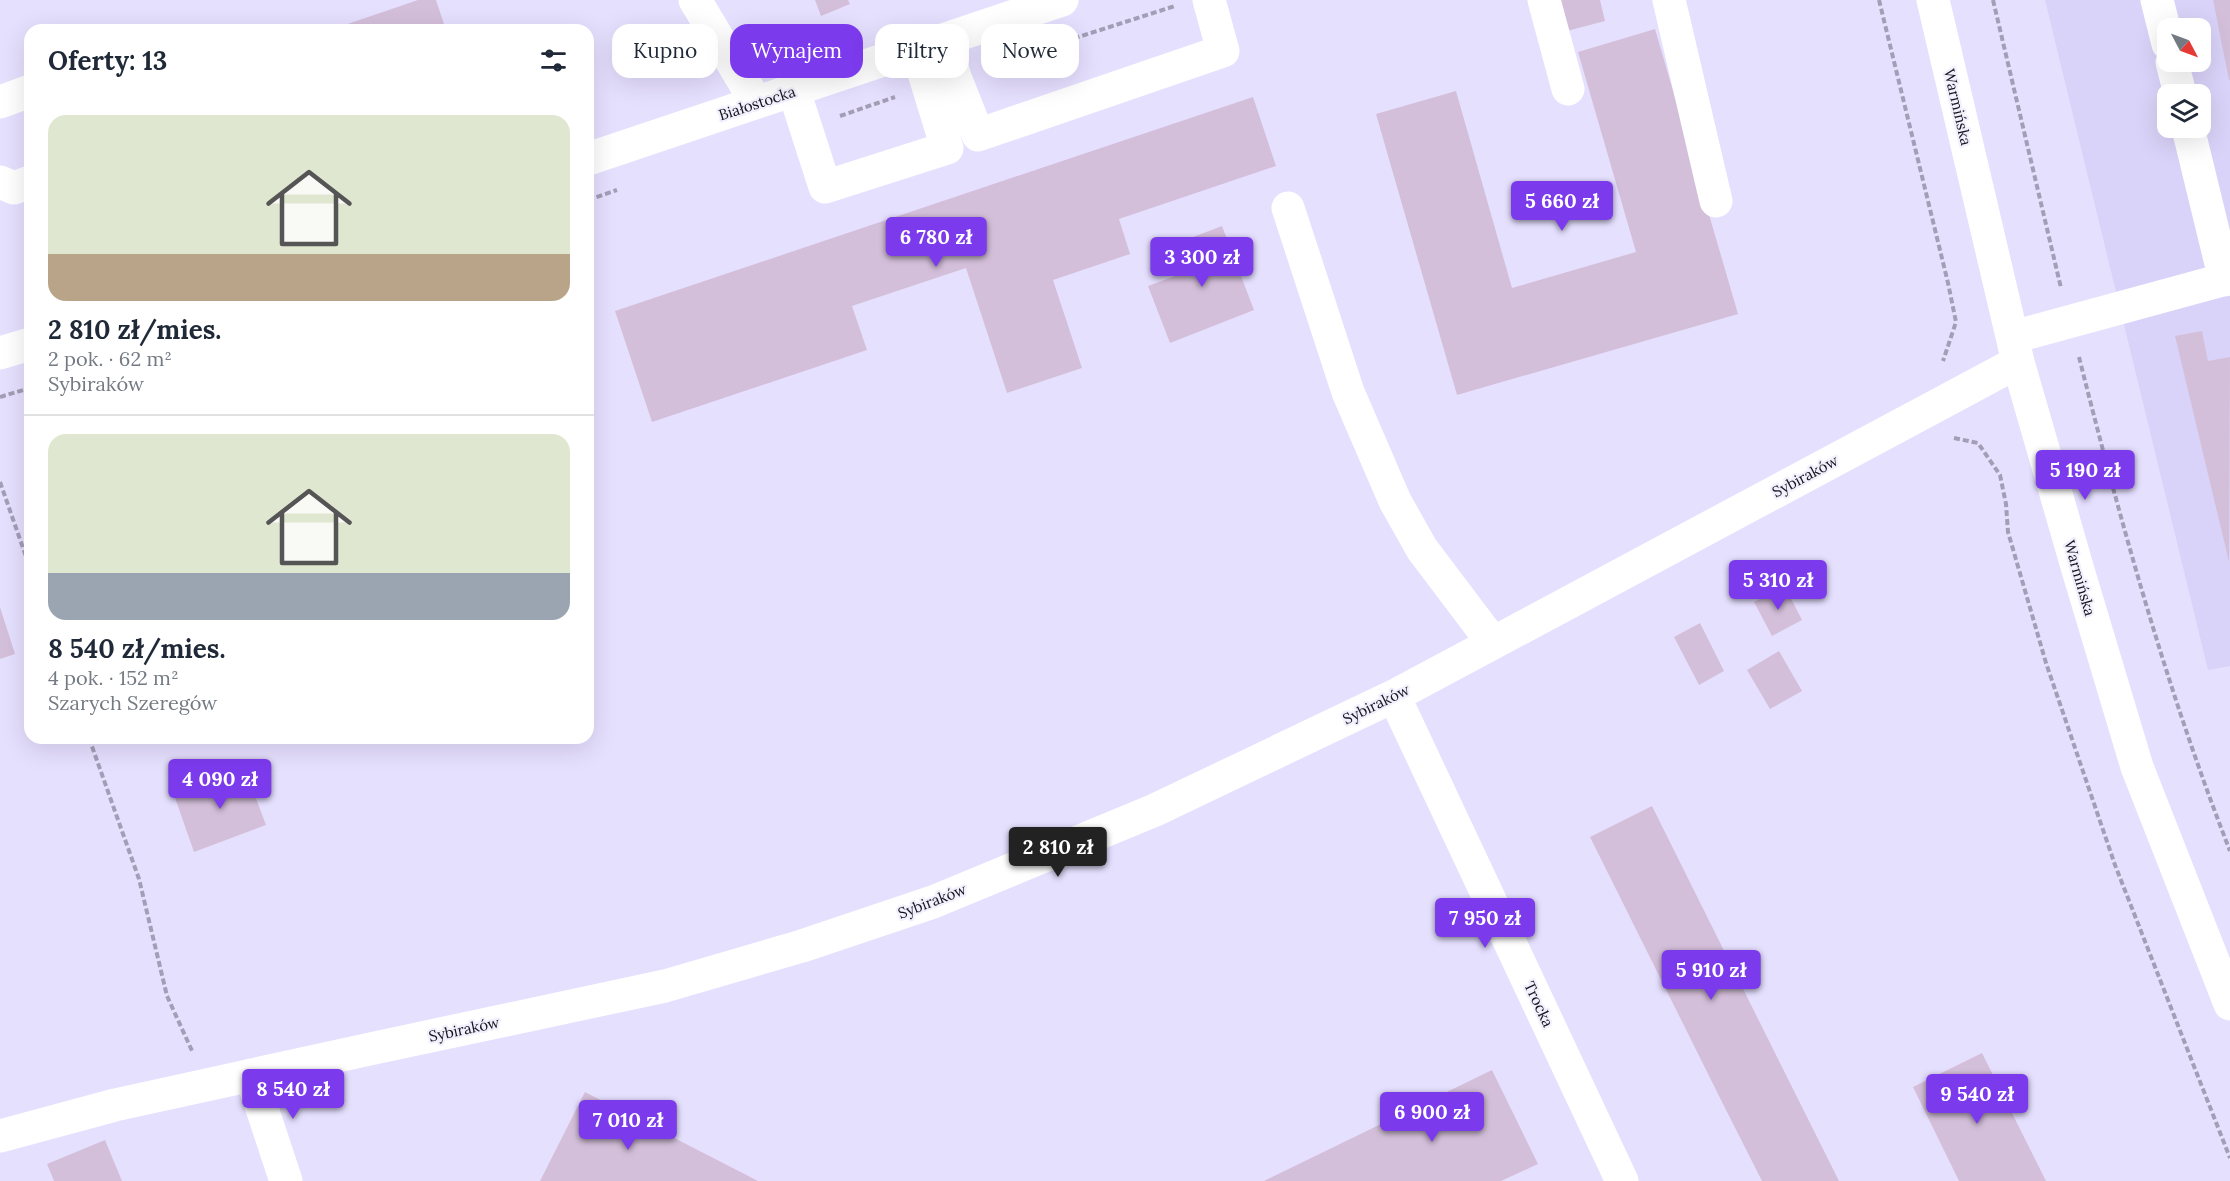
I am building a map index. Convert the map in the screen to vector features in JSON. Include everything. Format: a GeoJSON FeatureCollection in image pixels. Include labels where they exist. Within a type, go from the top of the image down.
{"type":"FeatureCollection","features":[{"type":"Feature","properties":{"kind":"street"},"geometry":{"type":"LineString","coordinates":[[695,0],[756,102]]}},
{"type":"Feature","properties":{"kind":"street","name":"Białostocka"},"geometry":{"type":"LineString","coordinates":[[969,32],[1062,0]]}},
{"type":"Feature","properties":{"kind":"street"},"geometry":{"type":"LineString","coordinates":[[1544,0],[1568,89]]}},
{"type":"Feature","properties":{"kind":"street"},"geometry":{"type":"LineString","coordinates":[[1669,0],[1716,201]]}},
{"type":"Feature","properties":{"kind":"street","name":"Warmińska"},"geometry":{"type":"LineString","coordinates":[[1933,0],[2015,350],[2078,570],[2137,767],[2230,1004]]}},
{"type":"Feature","properties":{"kind":"street"},"geometry":{"type":"LineString","coordinates":[[2157,0],[2162,18]]}},
{"type":"Feature","properties":{"kind":"street"},"geometry":{"type":"LineString","coordinates":[[942,81],[978,135],[1223,51],[1195,2]]}},
{"type":"Feature","properties":{"kind":"street","name":"Białostocka"},"geometry":{"type":"LineString","coordinates":[[594,157],[875,64]]}},
{"type":"Feature","properties":{"kind":"street"},"geometry":{"type":"LineString","coordinates":[[794,91],[825,187],[947,148],[941,78]]}},
{"type":"Feature","properties":{"kind":"street"},"geometry":{"type":"LineString","coordinates":[[0,102],[24,94]]}},
{"type":"Feature","properties":{"kind":"street"},"geometry":{"type":"LineString","coordinates":[[2191,138],[2227,279]]}},
{"type":"Feature","properties":{"kind":"street"},"geometry":{"type":"LineString","coordinates":[[0,182],[14,188],[24,184]]}},
{"type":"Feature","properties":{"kind":"street"},"geometry":{"type":"LineString","coordinates":[[1288,207],[1348,392],[1395,501],[1422,549],[1493,643]]}},
{"type":"Feature","properties":{"kind":"street","name":"Sybiraków"},"geometry":{"type":"LineString","coordinates":[[0,1136],[115,1106],[251,1075],[665,986],[802,946],[933,902],[1155,810],[1394,696],[2070,321],[2227,279]]}},
{"type":"Feature","properties":{"kind":"street"},"geometry":{"type":"LineString","coordinates":[[0,353],[24,346]]}},
{"type":"Feature","properties":{"kind":"street","name":"Trocka"},"geometry":{"type":"LineString","coordinates":[[1394,696],[1622,1181]]}},
{"type":"Feature","properties":{"kind":"street"},"geometry":{"type":"LineString","coordinates":[[251,1075],[286,1181]]}},
{"type":"Feature","properties":{"kind":"path"},"geometry":{"type":"LineString","coordinates":[[1879,0],[1948,283]]}},
{"type":"Feature","properties":{"kind":"path"},"geometry":{"type":"LineString","coordinates":[[1993,0],[2108,471],[2165,667],[2230,851]]}},
{"type":"Feature","properties":{"kind":"path"},"geometry":{"type":"LineString","coordinates":[[805,125],[825,122],[942,81],[1195,2]]}},
{"type":"Feature","properties":{"kind":"path"},"geometry":{"type":"LineString","coordinates":[[594,198],[621,189]]}},
{"type":"Feature","properties":{"kind":"path"},"geometry":{"type":"LineString","coordinates":[[0,398],[24,390]]}},
{"type":"Feature","properties":{"kind":"path"},"geometry":{"type":"LineString","coordinates":[[0,482],[24,551]]}},
{"type":"Feature","properties":{"kind":"path"},"geometry":{"type":"LineString","coordinates":[[2006,504],[2008,532],[2053,685],[2115,865],[2230,1158]]}},
{"type":"Feature","properties":{"kind":"path"},"geometry":{"type":"LineString","coordinates":[[91,744],[139,879],[167,996],[207,1085]]}},
{"type":"Feature","properties":{"kind":"shaded area"},"geometry":{"type":"Polygon","coordinates":[[[2045,0],[2230,0],[2230,666],[2208,670],[2045,0]]]}},
{"type":"Feature","properties":{"kind":"building"},"geometry":{"type":"Polygon","coordinates":[[[418,0],[436,0],[444,24],[348,24],[418,0]]]}},
{"type":"Feature","properties":{"kind":"building"},"geometry":{"type":"Polygon","coordinates":[[[815,0],[848,0],[850,4],[821,16],[815,0]]]}},
{"type":"Feature","properties":{"kind":"building"},"geometry":{"type":"Polygon","coordinates":[[[1558,0],[1600,0],[1605,21],[1567,31],[1558,0]]]}},
{"type":"Feature","properties":{"kind":"building"},"geometry":{"type":"Polygon","coordinates":[[[2213,0],[2230,0],[2230,80],[2229,80],[2213,0]]]}},
{"type":"Feature","properties":{"kind":"building"},"geometry":{"type":"Polygon","coordinates":[[[1655,29],[1738,314],[1457,395],[1376,114],[1456,91],[1512,288],[1636,252],[1578,52],[1655,29]]]}},
{"type":"Feature","properties":{"kind":"building"},"geometry":{"type":"Polygon","coordinates":[[[1253,97],[1276,166],[1119,219],[1130,254],[1053,280],[1082,368],[1007,393],[966,268],[852,306],[867,350],[652,422],[615,311],[1253,97]]]}},
{"type":"Feature","properties":{"kind":"building"},"geometry":{"type":"Polygon","coordinates":[[[1222,226],[1254,310],[1170,343],[1148,286],[1186,272],[1175,244],[1222,226]]]}},
{"type":"Feature","properties":{"kind":"building"},"geometry":{"type":"Polygon","coordinates":[[[2202,331],[2208,361],[2230,357],[2229,562],[2175,336],[2202,331]]]}},
{"type":"Feature","properties":{"kind":"building"},"geometry":{"type":"Polygon","coordinates":[[[1785,587],[1802,620],[1772,636],[1754,602],[1785,587]]]}},
{"type":"Feature","properties":{"kind":"building"},"geometry":{"type":"Polygon","coordinates":[[[0,607],[15,654],[0,659],[0,607]]]}},
{"type":"Feature","properties":{"kind":"building"},"geometry":{"type":"Polygon","coordinates":[[[1700,623],[1724,671],[1699,685],[1674,637],[1700,623]]]}},
{"type":"Feature","properties":{"kind":"building"},"geometry":{"type":"Polygon","coordinates":[[[1779,651],[1802,691],[1770,709],[1747,670],[1779,651]]]}},
{"type":"Feature","properties":{"kind":"building"},"geometry":{"type":"Polygon","coordinates":[[[245,769],[266,825],[194,852],[174,795],[245,769]]]}},
{"type":"Feature","properties":{"kind":"building"},"geometry":{"type":"Polygon","coordinates":[[[1652,806],[1839,1181],[1762,1181],[1724,1106],[1590,837],[1652,806]]]}},
{"type":"Feature","properties":{"kind":"building"},"geometry":{"type":"Polygon","coordinates":[[[1982,1053],[2046,1181],[1959,1181],[1913,1087],[1982,1053]]]}},
{"type":"Feature","properties":{"kind":"building"},"geometry":{"type":"Polygon","coordinates":[[[1492,1070],[1538,1164],[1501,1181],[1264,1181],[1492,1070]]]}},
{"type":"Feature","properties":{"kind":"building"},"geometry":{"type":"Polygon","coordinates":[[[585,1092],[758,1181],[540,1181],[585,1092]]]}},
{"type":"Feature","properties":{"kind":"building"},"geometry":{"type":"Polygon","coordinates":[[[105,1140],[122,1181],[54,1181],[47,1164],[105,1140]]]}}]}
